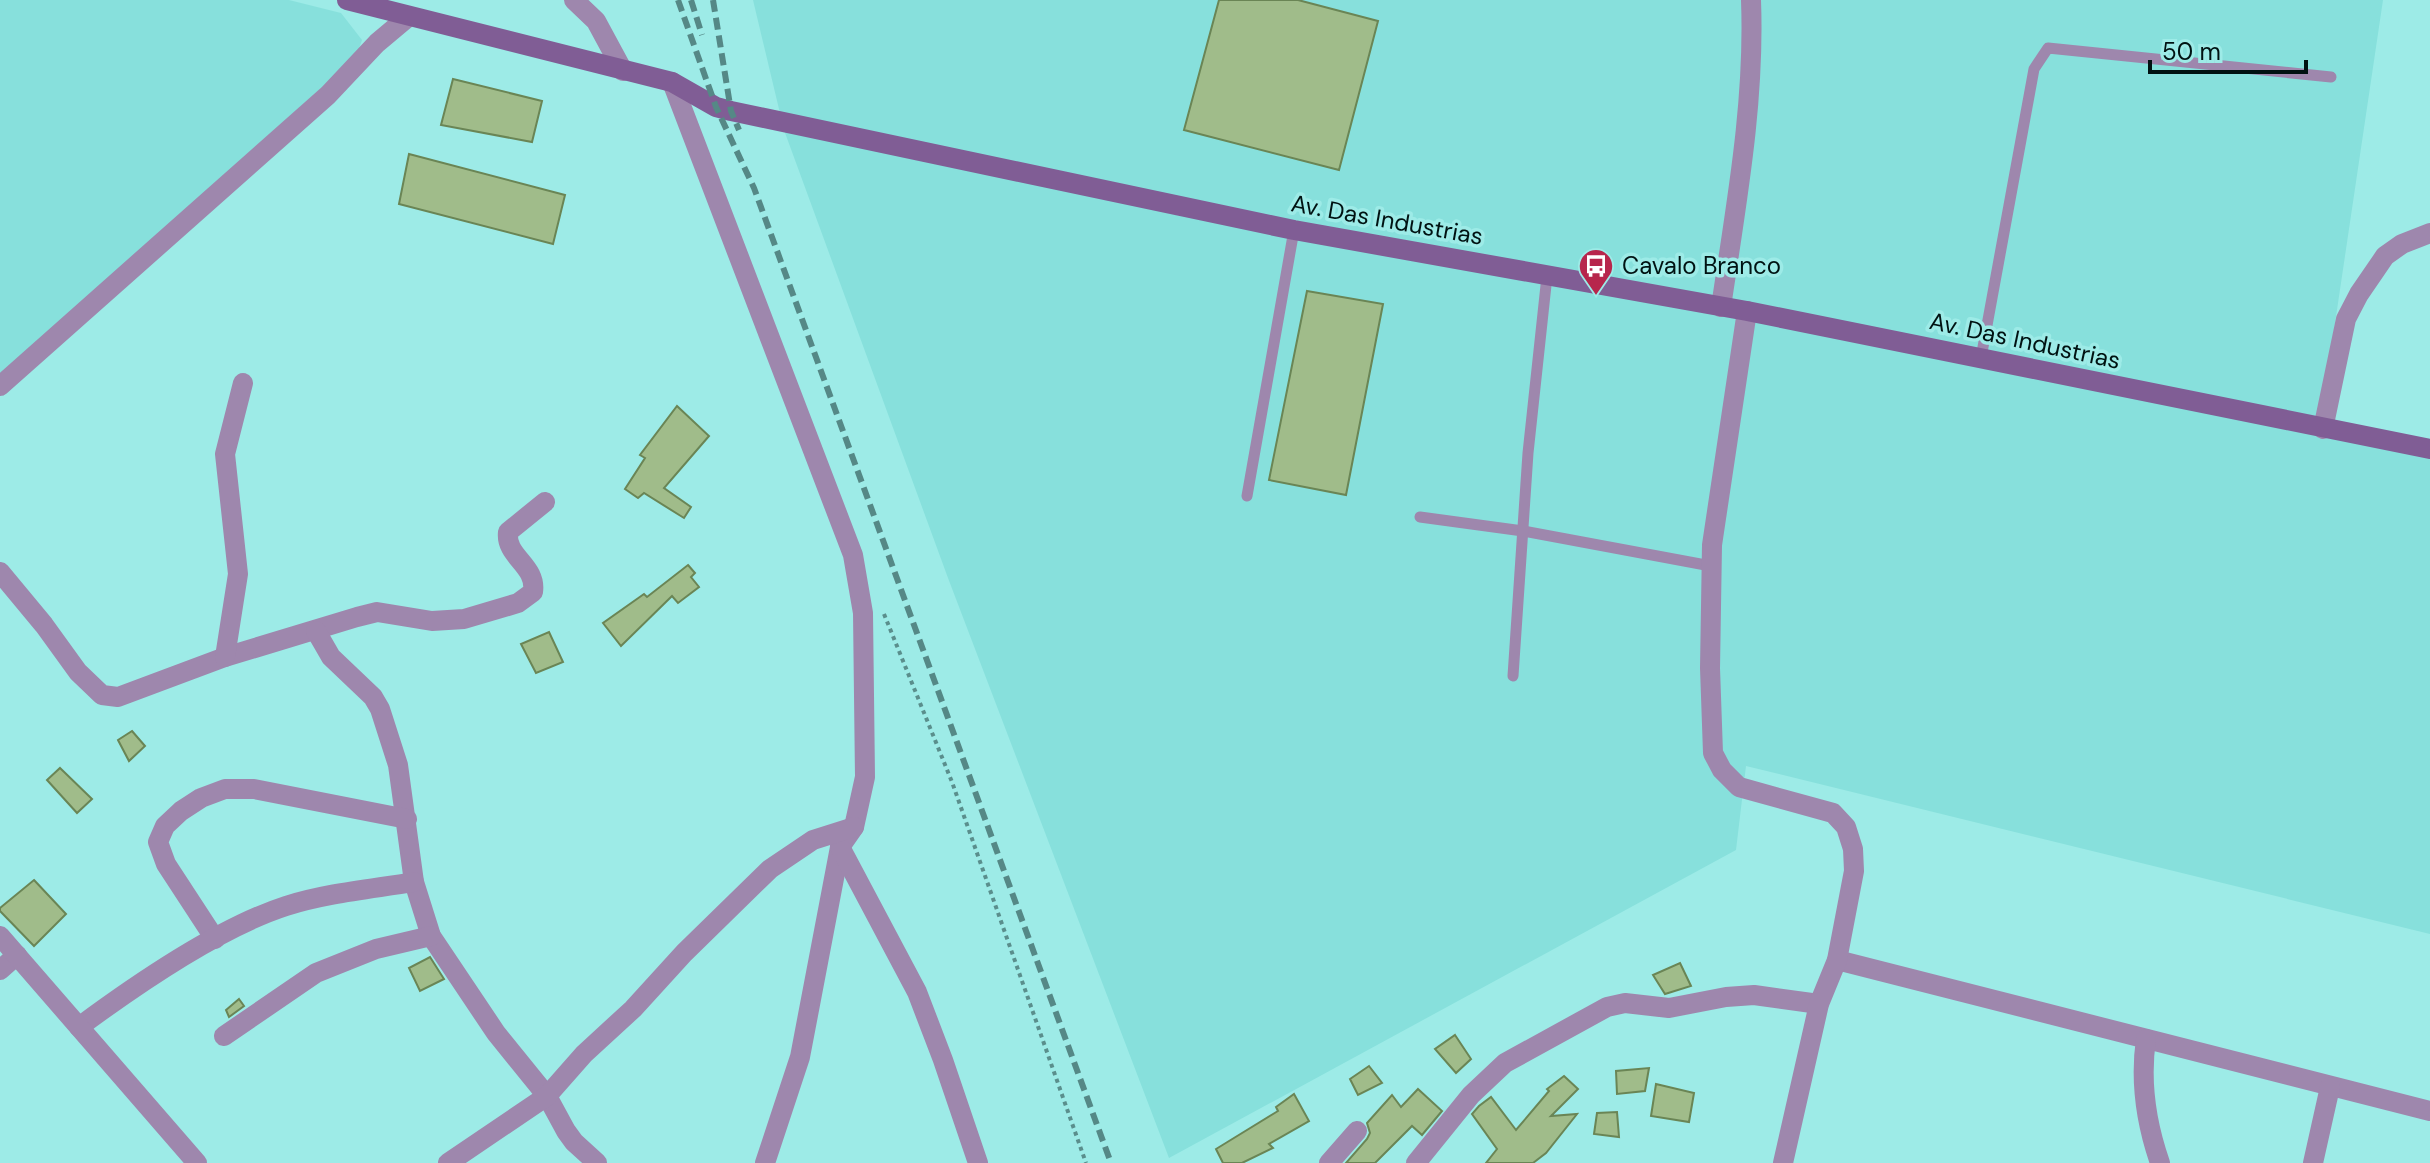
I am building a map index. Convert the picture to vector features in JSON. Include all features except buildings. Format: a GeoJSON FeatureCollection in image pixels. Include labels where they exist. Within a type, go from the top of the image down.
{"type":"FeatureCollection","features":[{"type":"Feature","properties":{"kind":"main road","name":"Av. Das Industrias"},"geometry":{"type":"LineString","coordinates":[[347,0],[672,82],[716,107],[731,111],[1294,230],[1747,311],[2430,449]]}},
{"type":"Feature","properties":{"kind":"street"},"geometry":{"type":"LineString","coordinates":[[574,0],[596,21],[623,71]]}},
{"type":"Feature","properties":{"kind":"street"},"geometry":{"type":"LineString","coordinates":[[1721,307],[1749,97],[1751,0]]}},
{"type":"Feature","properties":{"kind":"street"},"geometry":{"type":"LineString","coordinates":[[0,386],[328,95],[377,43],[408,17]]}},
{"type":"Feature","properties":{"kind":"street"},"geometry":{"type":"LineString","coordinates":[[672,82],[853,555],[863,613],[865,777],[854,827],[840,847],[800,1057],[765,1163]]}},
{"type":"Feature","properties":{"kind":"street"},"geometry":{"type":"LineString","coordinates":[[2323,429],[2346,319],[2359,294],[2385,256],[2402,244],[2430,233]]}},
{"type":"Feature","properties":{"kind":"street"},"geometry":{"type":"LineString","coordinates":[[1747,311],[1711,566],[1713,753],[1722,770],[1739,787],[1833,813],[1846,827],[1853,849],[1854,871],[1837,960],[1819,1004],[1783,1163]]}},
{"type":"Feature","properties":{"kind":"street"},"geometry":{"type":"LineString","coordinates":[[225,657],[238,574],[225,454],[243,383]]}},
{"type":"Feature","properties":{"kind":"street"},"geometry":{"type":"LineString","coordinates":[[0,572],[78,672],[102,695],[118,697],[225,657],[377,612],[432,621],[464,619],[518,603],[533,592],[534,579],[509,546],[508,532],[545,502]]}},
{"type":"Feature","properties":{"kind":"street"},"geometry":{"type":"LineString","coordinates":[[316,631],[331,657],[373,697],[380,709],[398,765],[414,882],[431,936],[496,1033],[547,1096],[574,1142],[597,1163]]}},
{"type":"Feature","properties":{"kind":"street"},"geometry":{"type":"LineString","coordinates":[[215,939],[166,864],[158,842],[165,826],[201,798],[225,789],[254,789],[407,819]]}},
{"type":"Feature","properties":{"kind":"street"},"geometry":{"type":"LineString","coordinates":[[448,1163],[547,1096],[584,1054],[633,1009],[684,953],[770,869],[813,840],[854,827]]}},
{"type":"Feature","properties":{"kind":"street"},"geometry":{"type":"LineString","coordinates":[[840,847],[917,992],[978,1163]]}},
{"type":"Feature","properties":{"kind":"street"},"geometry":{"type":"LineString","coordinates":[[79,1027],[127,992],[259,916],[288,905],[414,882]]}},
{"type":"Feature","properties":{"kind":"street"},"geometry":{"type":"LineString","coordinates":[[0,936],[197,1163]]}},
{"type":"Feature","properties":{"kind":"street"},"geometry":{"type":"LineString","coordinates":[[224,1036],[316,973],[376,949],[431,936]]}},
{"type":"Feature","properties":{"kind":"street"},"geometry":{"type":"LineString","coordinates":[[0,970],[17,955]]}},
{"type":"Feature","properties":{"kind":"street"},"geometry":{"type":"LineString","coordinates":[[1837,960],[2430,1111]]}},
{"type":"Feature","properties":{"kind":"street"},"geometry":{"type":"LineString","coordinates":[[1416,1163],[1471,1095],[1505,1063],[1607,1007],[1625,1003],[1669,1008],[1754,995],[1819,1004]]}},
{"type":"Feature","properties":{"kind":"street"},"geometry":{"type":"LineString","coordinates":[[2146,1039],[2143,1062],[2146,1114],[2160,1163]]}},
{"type":"Feature","properties":{"kind":"street"},"geometry":{"type":"LineString","coordinates":[[2313,1163],[2330,1087]]}},
{"type":"Feature","properties":{"kind":"street"},"geometry":{"type":"LineString","coordinates":[[1329,1163],[1357,1131]]}},
{"type":"Feature","properties":{"kind":"lane"},"geometry":{"type":"LineString","coordinates":[[1981,358],[2034,69],[2048,48],[2331,77]]}},
{"type":"Feature","properties":{"kind":"lane"},"geometry":{"type":"LineString","coordinates":[[1247,496],[1294,230]]}},
{"type":"Feature","properties":{"kind":"lane"},"geometry":{"type":"LineString","coordinates":[[1513,676],[1528,453],[1547,276]]}},
{"type":"Feature","properties":{"kind":"lane"},"geometry":{"type":"LineString","coordinates":[[1420,517],[1523,531],[1711,566]]}},
{"type":"Feature","properties":{"kind":"path"},"geometry":{"type":"LineString","coordinates":[[881,607],[952,782],[1086,1163]]}},
{"type":"Feature","properties":{"kind":"shaded area"},"geometry":{"type":"Polygon","coordinates":[[[0,0],[289,0],[341,13],[362,40],[356,57],[0,375],[0,0]]]}},
{"type":"Feature","properties":{"kind":"shaded area"},"geometry":{"type":"Polygon","coordinates":[[[753,0],[2383,0],[2319,431],[2430,454],[2430,934],[1746,766],[1736,850],[1169,1158],[948,578],[784,130],[753,0]]]}},
{"type":"Feature","properties":{"kind":"railway"},"geometry":{"type":"LineString","coordinates":[[678,0],[716,107],[754,188],[1111,1163]]}},
{"type":"Feature","properties":{"kind":"railway"},"geometry":{"type":"LineString","coordinates":[[691,0],[702,35]]}},
{"type":"Feature","properties":{"kind":"railway"},"geometry":{"type":"LineString","coordinates":[[713,0],[731,111],[739,130]]}},
{"type":"Feature","properties":{"kind":"place","name":"Cavalo Branco"},"geometry":{"type":"Point","coordinates":[1596,297]}}]}
